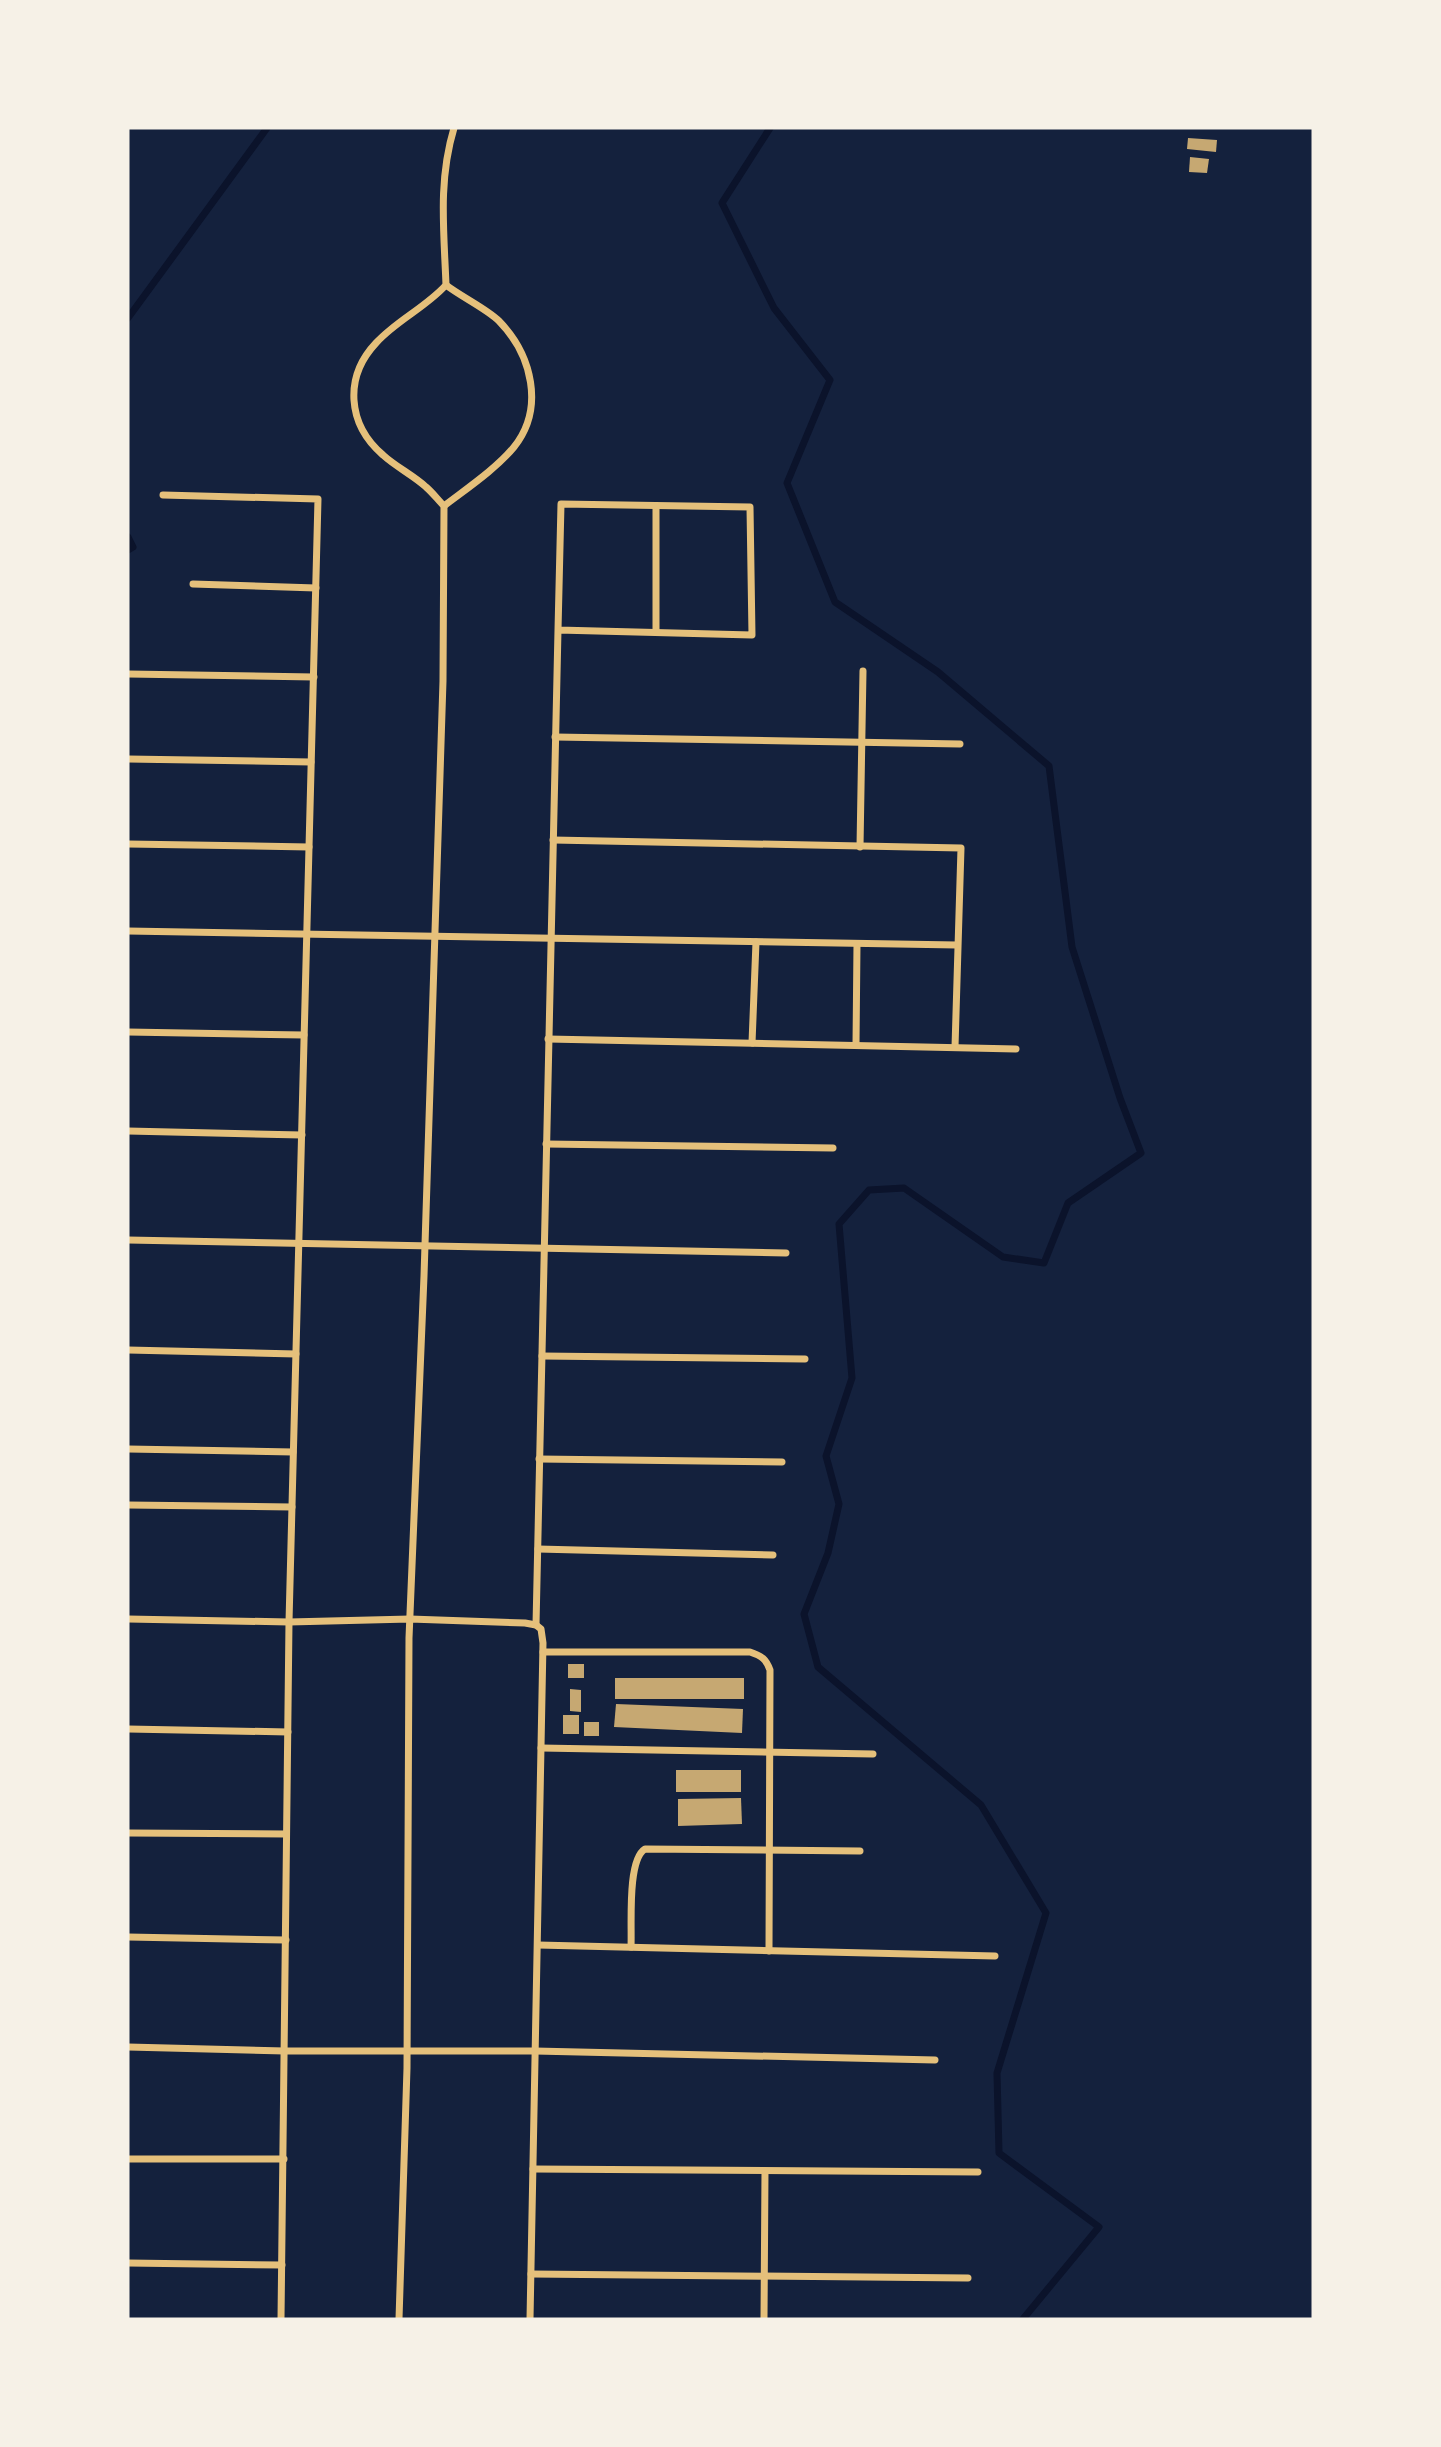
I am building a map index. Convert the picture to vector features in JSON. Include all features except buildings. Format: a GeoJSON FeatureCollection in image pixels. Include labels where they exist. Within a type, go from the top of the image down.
{"type":"FeatureCollection","features":[{"type":"Feature","properties":{"kind":"street"},"geometry":{"type":"LineString","coordinates":[[400,2319],[407,2052],[410,1619],[443,681],[444,506],[425,486],[382,455],[364,432],[353,401],[354,378],[361,360],[394,325],[431,301],[446,285],[442,194],[447,150],[454,128]]}},
{"type":"Feature","properties":{"kind":"street"},"geometry":{"type":"LineString","coordinates":[[444,506],[514,447],[532,413],[530,374],[521,349],[497,320],[446,285]]}},
{"type":"Feature","properties":{"kind":"street"},"geometry":{"type":"LineString","coordinates":[[163,495],[318,499],[289,1622],[281,2319]]}},
{"type":"Feature","properties":{"kind":"street"},"geometry":{"type":"LineString","coordinates":[[536,1625],[548,1039],[561,504],[750,507],[751,635],[558,630]]}},
{"type":"Feature","properties":{"kind":"street"},"geometry":{"type":"LineString","coordinates":[[656,506],[656,632]]}},
{"type":"Feature","properties":{"kind":"street"},"geometry":{"type":"LineString","coordinates":[[193,584],[316,588]]}},
{"type":"Feature","properties":{"kind":"street"},"geometry":{"type":"LineString","coordinates":[[860,847],[863,671]]}},
{"type":"Feature","properties":{"kind":"street"},"geometry":{"type":"LineString","coordinates":[[128,674],[314,677]]}},
{"type":"Feature","properties":{"kind":"street"},"geometry":{"type":"LineString","coordinates":[[555,737],[960,744]]}},
{"type":"Feature","properties":{"kind":"street"},"geometry":{"type":"LineString","coordinates":[[128,759],[311,762]]}},
{"type":"Feature","properties":{"kind":"street"},"geometry":{"type":"LineString","coordinates":[[553,840],[961,848],[955,1047]]}},
{"type":"Feature","properties":{"kind":"street"},"geometry":{"type":"LineString","coordinates":[[128,844],[309,847]]}},
{"type":"Feature","properties":{"kind":"street"},"geometry":{"type":"LineString","coordinates":[[128,930],[957,945]]}},
{"type":"Feature","properties":{"kind":"street"},"geometry":{"type":"LineString","coordinates":[[752,1043],[756,942]]}},
{"type":"Feature","properties":{"kind":"street"},"geometry":{"type":"LineString","coordinates":[[856,1045],[857,944]]}},
{"type":"Feature","properties":{"kind":"street"},"geometry":{"type":"LineString","coordinates":[[128,1032],[304,1035]]}},
{"type":"Feature","properties":{"kind":"street"},"geometry":{"type":"LineString","coordinates":[[548,1039],[1016,1049]]}},
{"type":"Feature","properties":{"kind":"street"},"geometry":{"type":"LineString","coordinates":[[128,1131],[302,1135]]}},
{"type":"Feature","properties":{"kind":"street"},"geometry":{"type":"LineString","coordinates":[[546,1144],[833,1148]]}},
{"type":"Feature","properties":{"kind":"street"},"geometry":{"type":"LineString","coordinates":[[128,1240],[786,1253]]}},
{"type":"Feature","properties":{"kind":"street"},"geometry":{"type":"LineString","coordinates":[[128,1350],[296,1354]]}},
{"type":"Feature","properties":{"kind":"street"},"geometry":{"type":"LineString","coordinates":[[541,1356],[805,1359]]}},
{"type":"Feature","properties":{"kind":"street"},"geometry":{"type":"LineString","coordinates":[[128,1449],[293,1452]]}},
{"type":"Feature","properties":{"kind":"street"},"geometry":{"type":"LineString","coordinates":[[539,1459],[782,1462]]}},
{"type":"Feature","properties":{"kind":"street"},"geometry":{"type":"LineString","coordinates":[[128,1505],[292,1507]]}},
{"type":"Feature","properties":{"kind":"street"},"geometry":{"type":"LineString","coordinates":[[537,1549],[773,1555]]}},
{"type":"Feature","properties":{"kind":"street"},"geometry":{"type":"LineString","coordinates":[[128,1619],[289,1622],[410,1619],[536,1625],[541,1629],[543,1652],[530,2319]]}},
{"type":"Feature","properties":{"kind":"street"},"geometry":{"type":"LineString","coordinates":[[543,1652],[750,1652],[761,1656],[770,1670],[769,1951]]}},
{"type":"Feature","properties":{"kind":"street"},"geometry":{"type":"LineString","coordinates":[[128,1729],[288,1732]]}},
{"type":"Feature","properties":{"kind":"street"},"geometry":{"type":"LineString","coordinates":[[541,1748],[873,1754]]}},
{"type":"Feature","properties":{"kind":"street"},"geometry":{"type":"LineString","coordinates":[[128,1833],[286,1834]]}},
{"type":"Feature","properties":{"kind":"street"},"geometry":{"type":"LineString","coordinates":[[631,1947],[634,1866],[639,1852],[645,1849],[769,1848],[860,1851]]}},
{"type":"Feature","properties":{"kind":"street"},"geometry":{"type":"LineString","coordinates":[[128,1937],[286,1940]]}},
{"type":"Feature","properties":{"kind":"street"},"geometry":{"type":"LineString","coordinates":[[537,1945],[995,1956]]}},
{"type":"Feature","properties":{"kind":"street"},"geometry":{"type":"LineString","coordinates":[[128,2047],[285,2051],[535,2051],[935,2060]]}},
{"type":"Feature","properties":{"kind":"street"},"geometry":{"type":"LineString","coordinates":[[128,2159],[284,2159]]}},
{"type":"Feature","properties":{"kind":"street"},"geometry":{"type":"LineString","coordinates":[[533,2169],[978,2172]]}},
{"type":"Feature","properties":{"kind":"street"},"geometry":{"type":"LineString","coordinates":[[764,2319],[765,2171]]}},
{"type":"Feature","properties":{"kind":"street"},"geometry":{"type":"LineString","coordinates":[[128,2263],[282,2266]]}},
{"type":"Feature","properties":{"kind":"street"},"geometry":{"type":"LineString","coordinates":[[531,2274],[968,2278]]}},
{"type":"Feature","properties":{"kind":"waterway"},"geometry":{"type":"LineString","coordinates":[[128,318],[267,128]]}},
{"type":"Feature","properties":{"kind":"waterway"},"geometry":{"type":"LineString","coordinates":[[770,128],[722,203],[774,308],[830,380],[787,483],[835,602],[938,672],[1049,766],[1072,947],[1120,1098],[1141,1153],[1068,1203],[1044,1263],[1003,1257],[904,1188],[869,1190],[839,1224],[852,1378],[826,1456],[839,1504],[828,1553],[804,1614],[818,1667],[981,1805],[1046,1913],[997,2073],[999,2153],[1099,2227],[1023,2319]]}},
{"type":"Feature","properties":{"kind":"waterway"},"geometry":{"type":"LineString","coordinates":[[128,537],[133,547],[128,550]]}}]}
